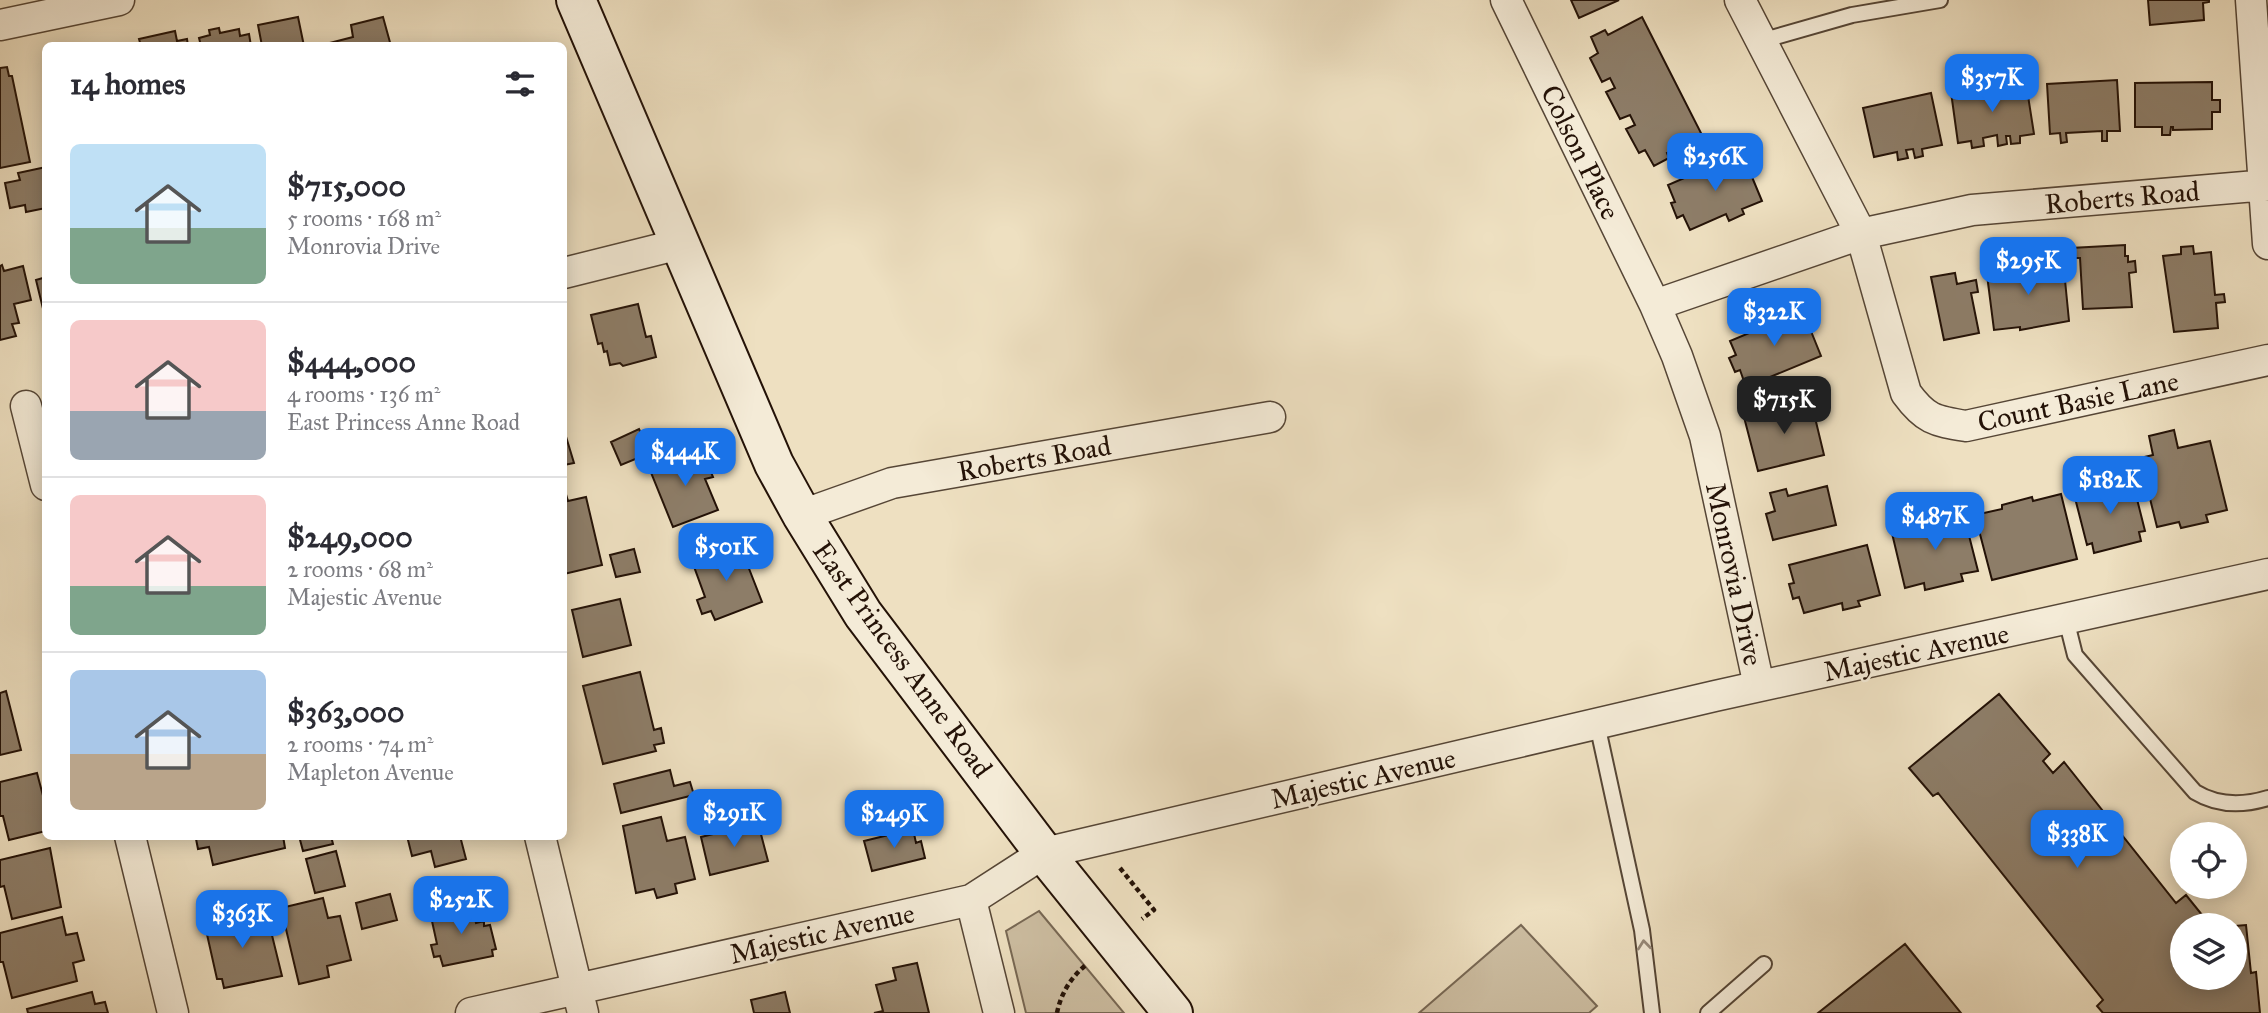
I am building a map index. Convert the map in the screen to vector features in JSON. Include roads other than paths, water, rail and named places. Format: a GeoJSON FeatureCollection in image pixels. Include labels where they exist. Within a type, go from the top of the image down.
{"type":"FeatureCollection","features":[{"type":"Feature","properties":{"kind":"main road","name":"East Princess Anne Road"},"geometry":{"type":"LineString","coordinates":[[576,0],[774,464],[802,515],[863,614],[1044,853],[1173,1013]]}},
{"type":"Feature","properties":{"kind":"street"},"geometry":{"type":"LineString","coordinates":[[0,25],[120,0]]}},
{"type":"Feature","properties":{"kind":"street","name":"Colson Place"},"geometry":{"type":"LineString","coordinates":[[1506,0],[1656,305]]}},
{"type":"Feature","properties":{"kind":"street","name":"Count Basie Lane"},"geometry":{"type":"LineString","coordinates":[[1740,0],[1861,234],[1906,393],[1920,411],[1940,422],[1966,426],[2268,360]]}},
{"type":"Feature","properties":{"kind":"street"},"geometry":{"type":"LineString","coordinates":[[2251,0],[2266,185],[2268,244]]}},
{"type":"Feature","properties":{"kind":"street","name":"Roberts Road"},"geometry":{"type":"LineString","coordinates":[[1656,305],[1861,234],[1972,210],[2266,185]]}},
{"type":"Feature","properties":{"kind":"street"},"geometry":{"type":"LineString","coordinates":[[567,272],[680,244]]}},
{"type":"Feature","properties":{"kind":"street","name":"Monrovia Drive"},"geometry":{"type":"LineString","coordinates":[[1656,305],[1705,436],[1759,686]]}},
{"type":"Feature","properties":{"kind":"street"},"geometry":{"type":"LineString","coordinates":[[24,406],[42,471]]}},
{"type":"Feature","properties":{"kind":"street","name":"Roberts Road"},"geometry":{"type":"LineString","coordinates":[[802,515],[892,483],[1270,416]]}},
{"type":"Feature","properties":{"kind":"street","name":"Majestic Avenue"},"geometry":{"type":"LineString","coordinates":[[471,1013],[580,1000],[971,900],[1044,853],[1759,686],[2268,574]]}},
{"type":"Feature","properties":{"kind":"street"},"geometry":{"type":"LineString","coordinates":[[131,840],[173,1013]]}},
{"type":"Feature","properties":{"kind":"street"},"geometry":{"type":"LineString","coordinates":[[541,840],[580,1000]]}},
{"type":"Feature","properties":{"kind":"street"},"geometry":{"type":"LineString","coordinates":[[971,900],[999,1013]]}},
{"type":"Feature","properties":{"kind":"lane"},"geometry":{"type":"LineString","coordinates":[[1761,41],[1852,15],[1940,0]]}},
{"type":"Feature","properties":{"kind":"lane"},"geometry":{"type":"LineString","coordinates":[[2066,619],[2075,655],[2195,792],[2210,801],[2239,804],[2268,798]]}},
{"type":"Feature","properties":{"kind":"lane"},"geometry":{"type":"LineString","coordinates":[[1597,724],[1642,930],[1651,1013]]}},
{"type":"Feature","properties":{"kind":"lane"},"geometry":{"type":"LineString","coordinates":[[1708,1013],[1763,964]]}}]}
